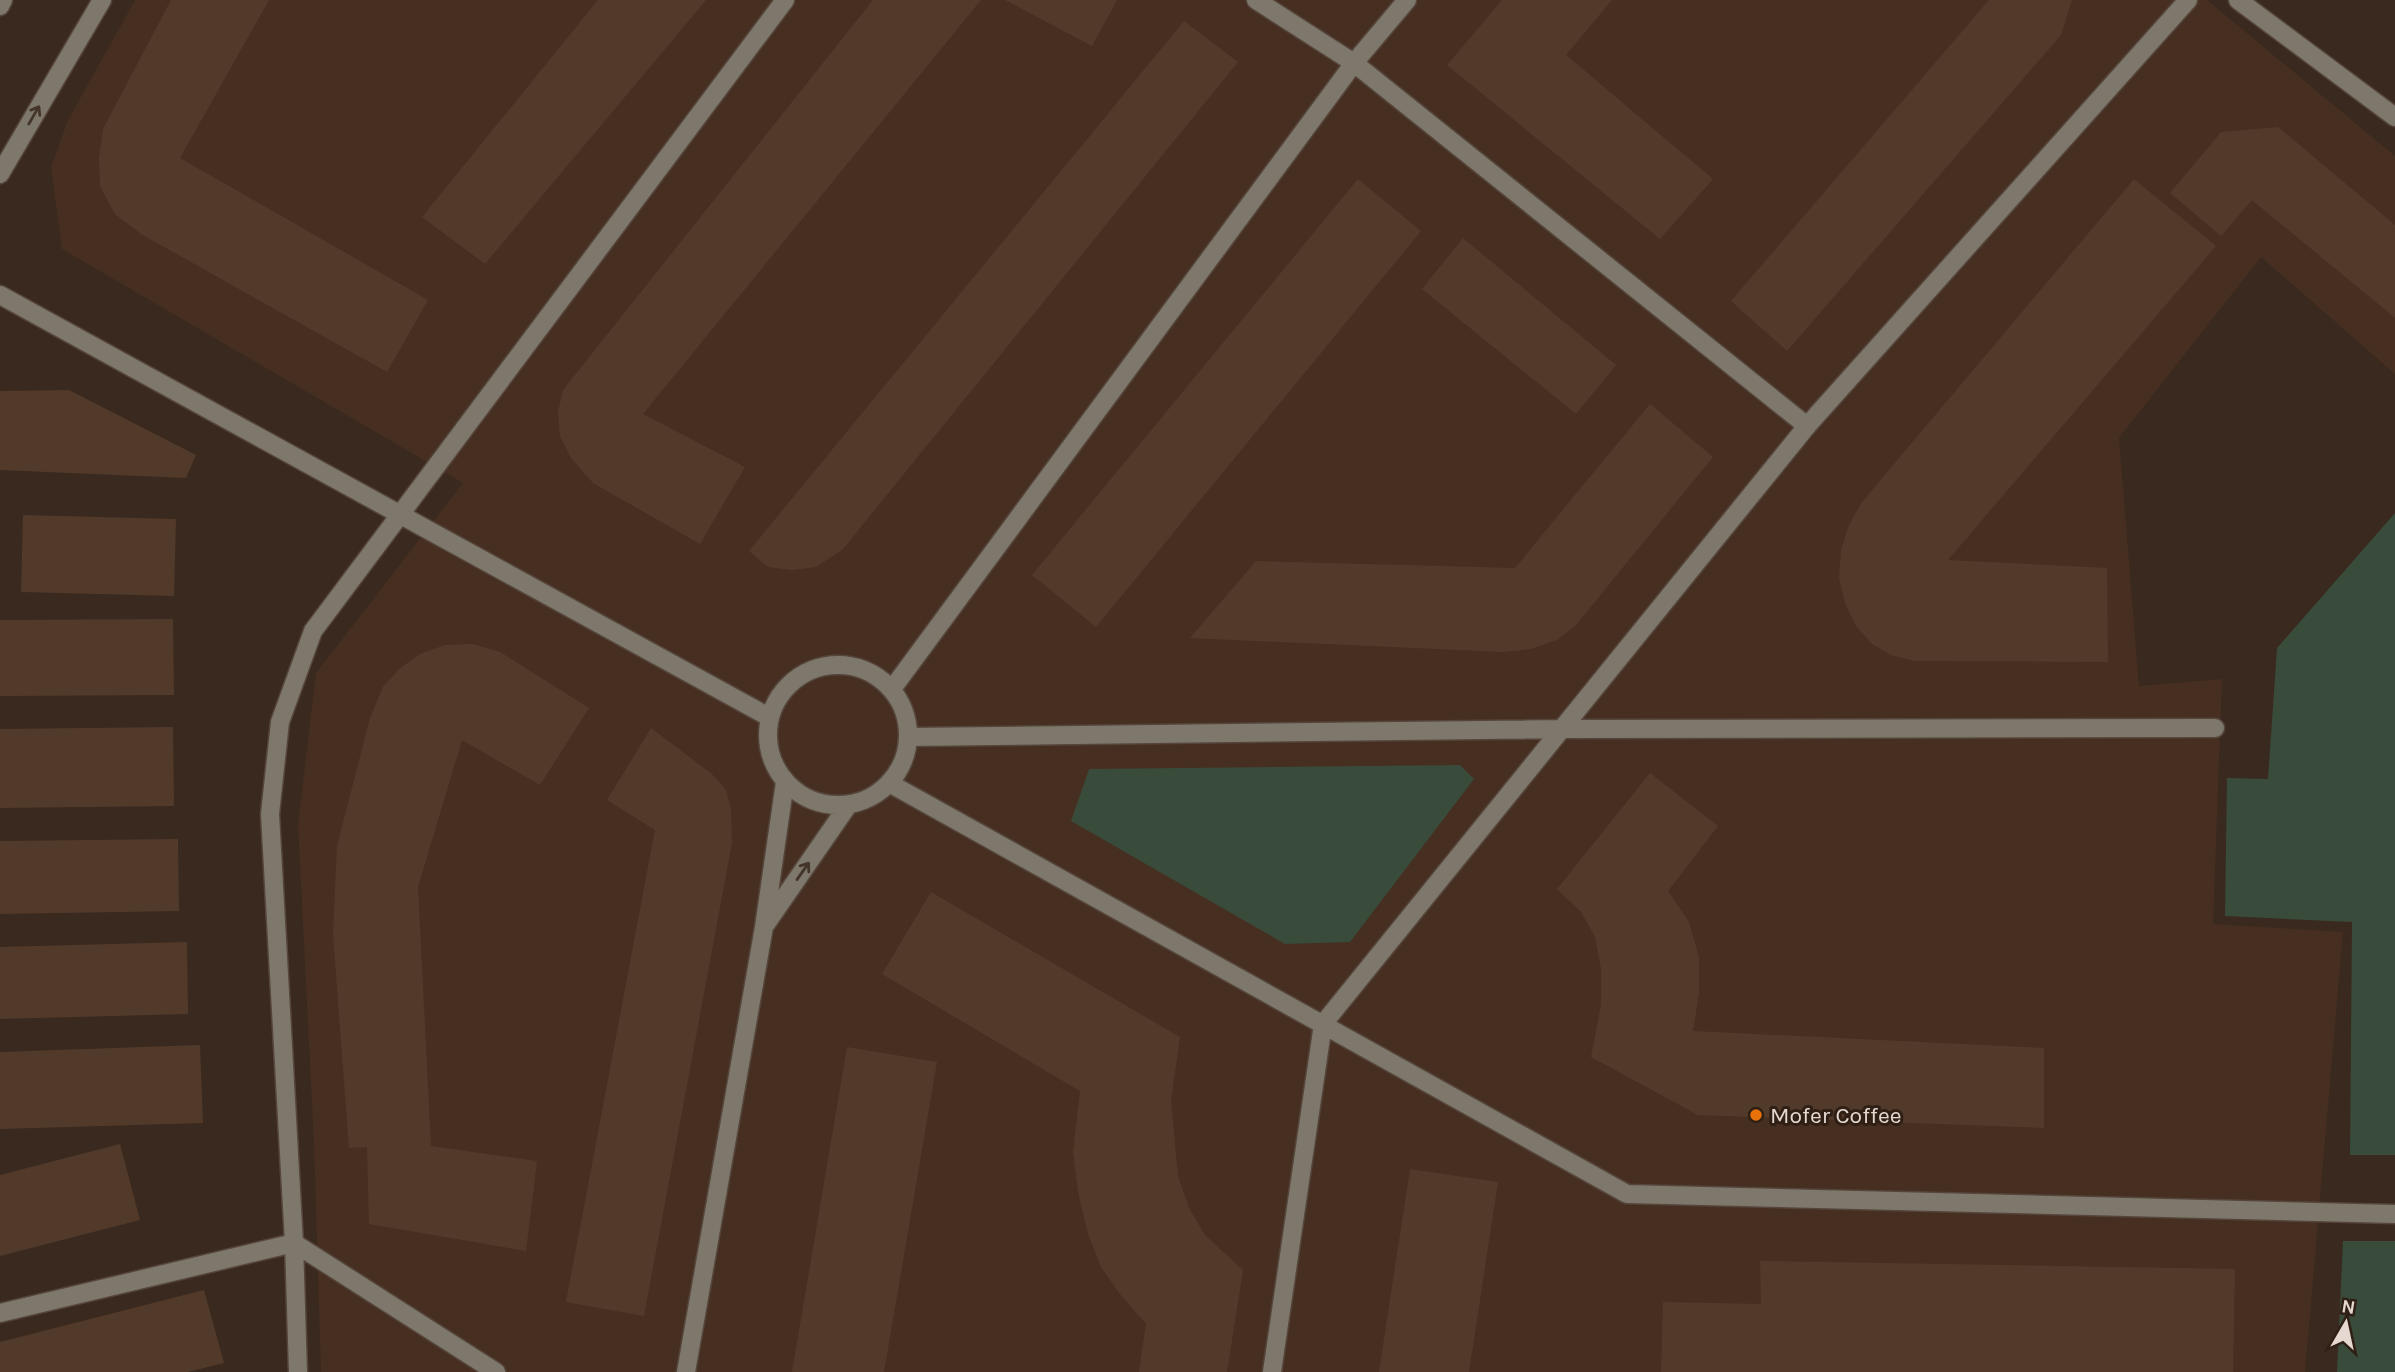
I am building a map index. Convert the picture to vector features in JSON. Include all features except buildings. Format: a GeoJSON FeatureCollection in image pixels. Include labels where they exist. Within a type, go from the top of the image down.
{"type":"FeatureCollection","features":[{"type":"Feature","properties":{"kind":"street"},"geometry":{"type":"LineString","coordinates":[[0,6],[3,0]]}},
{"type":"Feature","properties":{"kind":"street"},"geometry":{"type":"LineString","coordinates":[[0,174],[102,0]]}},
{"type":"Feature","properties":{"kind":"street"},"geometry":{"type":"LineString","coordinates":[[298,1372],[294,1243],[270,814],[280,722],[313,631],[785,0]]}},
{"type":"Feature","properties":{"kind":"street"},"geometry":{"type":"LineString","coordinates":[[1256,0],[1354,63],[1807,426]]}},
{"type":"Feature","properties":{"kind":"street"},"geometry":{"type":"LineString","coordinates":[[892,689],[1354,63],[1407,0]]}},
{"type":"Feature","properties":{"kind":"street"},"geometry":{"type":"LineString","coordinates":[[1272,1372],[1323,1024],[1807,426],[2188,0]]}},
{"type":"Feature","properties":{"kind":"street"},"geometry":{"type":"LineString","coordinates":[[2238,0],[2395,117]]}},
{"type":"Feature","properties":{"kind":"street"},"geometry":{"type":"LineString","coordinates":[[0,295],[398,516],[769,716]]}},
{"type":"Feature","properties":{"kind":"street"},"geometry":{"type":"LineString","coordinates":[[833,664],[855,666],[875,674],[892,689],[904,711],[909,737],[900,769],[890,783],[871,797],[849,804],[826,804],[803,796],[785,782],[772,763],[767,740],[769,716],[778,697],[792,681],[812,669],[833,664]]}},
{"type":"Feature","properties":{"kind":"street"},"geometry":{"type":"LineString","coordinates":[[909,737],[1562,729],[2215,728]]}},
{"type":"Feature","properties":{"kind":"street"},"geometry":{"type":"LineString","coordinates":[[686,1372],[764,927],[785,782]]}},
{"type":"Feature","properties":{"kind":"street"},"geometry":{"type":"LineString","coordinates":[[890,783],[1627,1194],[2395,1214]]}},
{"type":"Feature","properties":{"kind":"street"},"geometry":{"type":"LineString","coordinates":[[764,927],[849,804]]}},
{"type":"Feature","properties":{"kind":"street"},"geometry":{"type":"LineString","coordinates":[[0,1313],[294,1243],[496,1372]]}},
{"type":"Feature","properties":{"kind":"shaded area"},"geometry":{"type":"Polygon","coordinates":[[[135,0],[2207,0],[2395,156],[2395,374],[2261,257],[2119,438],[2139,686],[2222,679],[2213,924],[2343,932],[2305,1372],[321,1372],[314,1143],[298,824],[316,673],[463,483],[62,249],[51,167],[68,120],[135,0]]]}},
{"type":"Feature","properties":{"kind":"green space"},"geometry":{"type":"Polygon","coordinates":[[[2395,513],[2395,1155],[2350,1155],[2352,922],[2225,916],[2227,778],[2268,779],[2277,648],[2395,513]]]}},
{"type":"Feature","properties":{"kind":"green space"},"geometry":{"type":"Polygon","coordinates":[[[1460,765],[1474,779],[1350,942],[1285,944],[1071,821],[1089,769],[1460,765]]]}},
{"type":"Feature","properties":{"kind":"green space"},"geometry":{"type":"Polygon","coordinates":[[[2343,1241],[2395,1241],[2395,1372],[2337,1372],[2343,1241]]]}},
{"type":"Feature","properties":{"kind":"place","name":"Mofer Coffee"},"geometry":{"type":"Point","coordinates":[1756,1115]}}]}
